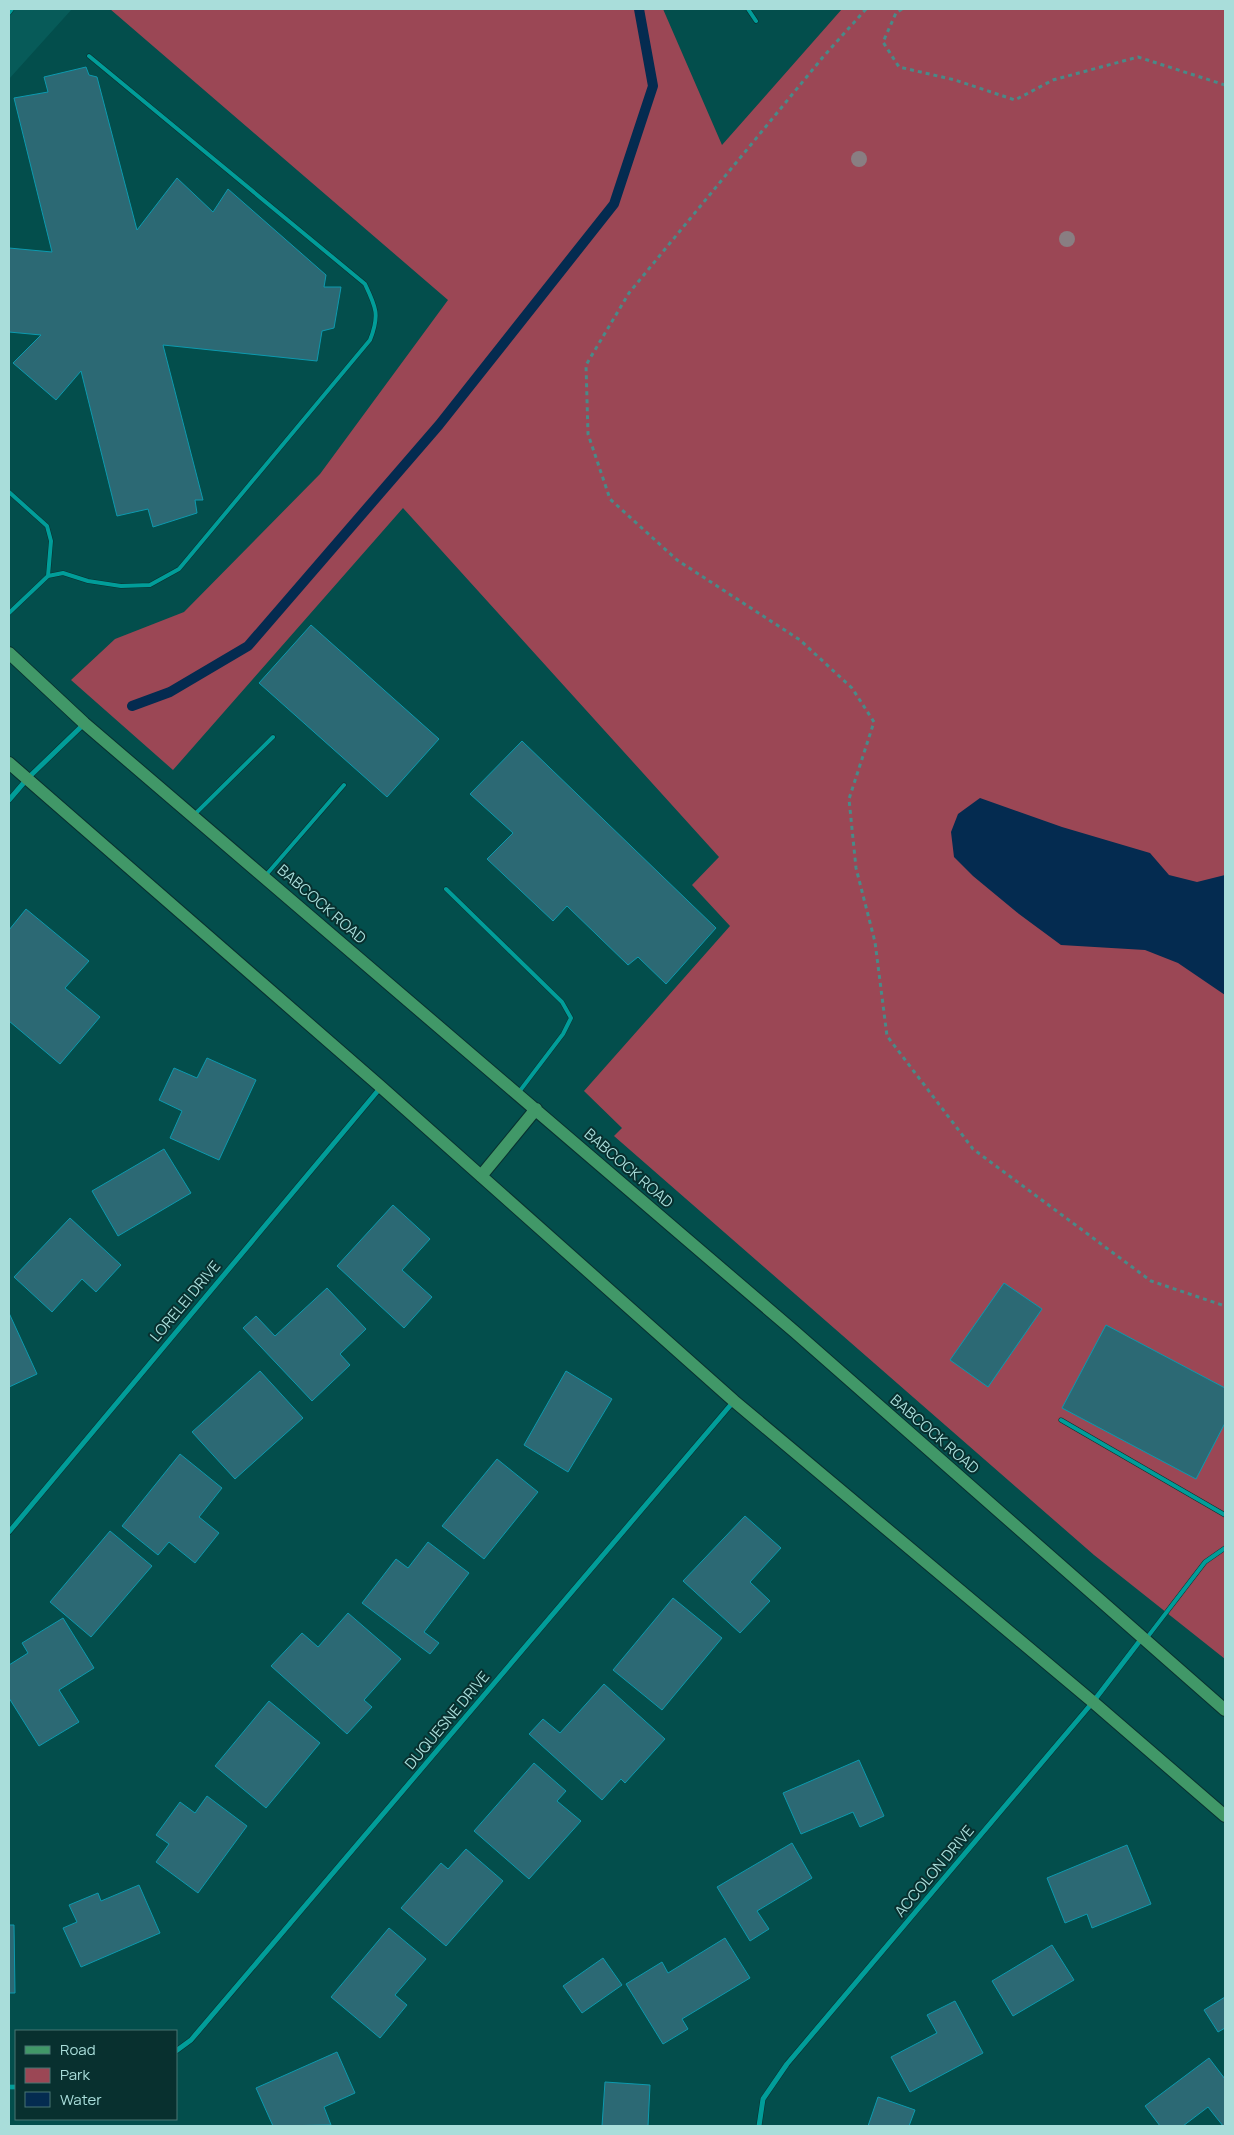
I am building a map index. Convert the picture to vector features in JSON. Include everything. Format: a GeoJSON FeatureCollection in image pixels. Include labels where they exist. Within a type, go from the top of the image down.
{"type":"FeatureCollection","features":[{"type":"Feature","properties":{"kind":"main road","name":"BABCOCK ROAD"},"geometry":{"type":"LineString","coordinates":[[9,653],[84,723],[795,1332],[1225,1710]]}},
{"type":"Feature","properties":{"kind":"main road"},"geometry":{"type":"LineString","coordinates":[[9,763],[381,1087],[734,1401],[1093,1702],[1225,1816]]}},
{"type":"Feature","properties":{"kind":"main road"},"geometry":{"type":"LineString","coordinates":[[481,1176],[536,1110]]}},
{"type":"Feature","properties":{"kind":"street"},"geometry":{"type":"LineString","coordinates":[[9,800],[27,779],[84,723]]}},
{"type":"Feature","properties":{"kind":"street","name":"LORELEI DRIVE"},"geometry":{"type":"LineString","coordinates":[[9,1532],[381,1087]]}},
{"type":"Feature","properties":{"kind":"street","name":"DUQUESNE DRIVE"},"geometry":{"type":"LineString","coordinates":[[178,2050],[191,2040],[734,1401]]}},
{"type":"Feature","properties":{"kind":"street","name":"ACCOLON DRIVE"},"geometry":{"type":"LineString","coordinates":[[759,2126],[763,2099],[787,2064],[1093,1702],[1143,1639]]}},
{"type":"Feature","properties":{"kind":"lane"},"geometry":{"type":"LineString","coordinates":[[9,13],[12,9]]}},
{"type":"Feature","properties":{"kind":"lane"},"geometry":{"type":"LineString","coordinates":[[748,9],[756,21]]}},
{"type":"Feature","properties":{"kind":"lane"},"geometry":{"type":"LineString","coordinates":[[9,613],[48,576],[63,573],[88,581],[122,586],[150,584],[179,569],[370,340],[376,326],[376,306],[364,284],[89,56]]}},
{"type":"Feature","properties":{"kind":"lane"},"geometry":{"type":"LineString","coordinates":[[9,492],[47,526],[51,541],[48,576]]}},
{"type":"Feature","properties":{"kind":"lane"},"geometry":{"type":"LineString","coordinates":[[194,816],[273,737]]}},
{"type":"Feature","properties":{"kind":"lane"},"geometry":{"type":"LineString","coordinates":[[265,877],[344,785]]}},
{"type":"Feature","properties":{"kind":"lane"},"geometry":{"type":"LineString","coordinates":[[446,889],[562,1002],[571,1018],[563,1034],[518,1094]]}},
{"type":"Feature","properties":{"kind":"lane"},"geometry":{"type":"LineString","coordinates":[[1061,1420],[1225,1515]]}},
{"type":"Feature","properties":{"kind":"lane"},"geometry":{"type":"LineString","coordinates":[[1143,1639],[1205,1562],[1225,1548]]}},
{"type":"Feature","properties":{"kind":"path"},"geometry":{"type":"LineString","coordinates":[[866,9],[823,57],[629,293],[586,365],[588,434],[610,499],[677,560],[800,640],[852,688],[874,722],[849,799],[856,868],[875,942],[887,1036],[972,1148],[1151,1281],[1225,1306]]}},
{"type":"Feature","properties":{"kind":"path"},"geometry":{"type":"LineString","coordinates":[[902,9],[896,13],[883,42],[899,67],[956,80],[1016,100],[1053,80],[1138,57],[1225,85]]}},
{"type":"Feature","properties":{"kind":"shaded area"},"geometry":{"type":"Polygon","coordinates":[[[9,9],[72,9],[9,79],[9,9]]]}},
{"type":"Feature","properties":{"kind":"green space"},"geometry":{"type":"Polygon","coordinates":[[[110,9],[663,9],[722,145],[842,9],[1225,9],[1225,1659],[1094,1555],[614,1136],[622,1128],[584,1091],[730,926],[692,885],[719,857],[403,508],[173,770],[71,680],[115,639],[184,612],[320,474],[448,300],[110,9]]]}},
{"type":"Feature","properties":{"kind":"water"},"geometry":{"type":"Polygon","coordinates":[[[980,798],[1062,827],[1150,853],[1169,875],[1197,882],[1225,875],[1225,995],[1178,963],[1145,950],[1061,945],[1019,914],[973,876],[954,857],[951,832],[958,814],[980,798]]]}},
{"type":"Feature","properties":{"kind":"building"},"geometry":{"type":"Polygon","coordinates":[[[86,67],[89,75],[97,77],[137,230],[177,178],[213,212],[228,189],[326,275],[324,287],[341,287],[334,328],[322,331],[317,361],[163,345],[203,500],[195,500],[197,513],[153,527],[148,509],[117,516],[81,371],[56,400],[13,363],[41,335],[9,332],[9,248],[52,252],[14,98],[48,92],[44,77],[86,67]]]}},
{"type":"Feature","properties":{"kind":"building"},"geometry":{"type":"Polygon","coordinates":[[[311,625],[439,739],[387,797],[259,683],[311,625]]]}},
{"type":"Feature","properties":{"kind":"building"},"geometry":{"type":"Polygon","coordinates":[[[522,741],[716,928],[666,984],[638,957],[628,965],[567,906],[553,921],[487,859],[513,833],[470,794],[522,741]]]}},
{"type":"Feature","properties":{"kind":"building"},"geometry":{"type":"Polygon","coordinates":[[[26,909],[89,961],[65,988],[100,1017],[60,1064],[9,1021],[9,930],[26,909]]]}},
{"type":"Feature","properties":{"kind":"building"},"geometry":{"type":"Polygon","coordinates":[[[207,1058],[256,1080],[219,1160],[170,1138],[182,1111],[159,1100],[174,1068],[197,1078],[207,1058]]]}},
{"type":"Feature","properties":{"kind":"building"},"geometry":{"type":"Polygon","coordinates":[[[164,1149],[191,1193],[118,1236],[92,1191],[164,1149]]]}},
{"type":"Feature","properties":{"kind":"building"},"geometry":{"type":"Polygon","coordinates":[[[393,1205],[430,1239],[402,1270],[432,1297],[404,1328],[337,1266],[393,1205]]]}},
{"type":"Feature","properties":{"kind":"building"},"geometry":{"type":"Polygon","coordinates":[[[70,1218],[121,1265],[96,1292],[82,1279],[52,1312],[14,1277],[70,1218]]]}},
{"type":"Feature","properties":{"kind":"building"},"geometry":{"type":"Polygon","coordinates":[[[1004,1283],[1042,1309],[988,1387],[950,1360],[1004,1283]]]}},
{"type":"Feature","properties":{"kind":"building"},"geometry":{"type":"Polygon","coordinates":[[[327,1288],[366,1329],[340,1354],[350,1365],[312,1401],[243,1328],[256,1316],[275,1336],[327,1288]]]}},
{"type":"Feature","properties":{"kind":"building"},"geometry":{"type":"Polygon","coordinates":[[[9,1313],[37,1374],[9,1387],[9,1313]]]}},
{"type":"Feature","properties":{"kind":"building"},"geometry":{"type":"Polygon","coordinates":[[[1106,1325],[1225,1388],[1225,1423],[1196,1479],[1062,1408],[1106,1325]]]}},
{"type":"Feature","properties":{"kind":"building"},"geometry":{"type":"Polygon","coordinates":[[[260,1371],[303,1418],[235,1479],[192,1432],[260,1371]]]}},
{"type":"Feature","properties":{"kind":"building"},"geometry":{"type":"Polygon","coordinates":[[[566,1371],[612,1399],[568,1472],[524,1445],[566,1371]]]}},
{"type":"Feature","properties":{"kind":"building"},"geometry":{"type":"Polygon","coordinates":[[[180,1454],[222,1488],[199,1517],[219,1533],[195,1563],[169,1542],[158,1555],[122,1526],[180,1454]]]}},
{"type":"Feature","properties":{"kind":"building"},"geometry":{"type":"Polygon","coordinates":[[[497,1459],[538,1492],[484,1559],[442,1526],[497,1459]]]}},
{"type":"Feature","properties":{"kind":"building"},"geometry":{"type":"Polygon","coordinates":[[[745,1516],[781,1548],[750,1582],[770,1601],[740,1633],[683,1581],[745,1516]]]}},
{"type":"Feature","properties":{"kind":"building"},"geometry":{"type":"Polygon","coordinates":[[[110,1531],[152,1566],[91,1637],[50,1602],[110,1531]]]}},
{"type":"Feature","properties":{"kind":"building"},"geometry":{"type":"Polygon","coordinates":[[[428,1542],[469,1573],[424,1632],[439,1643],[430,1654],[362,1603],[396,1559],[408,1568],[428,1542]]]}},
{"type":"Feature","properties":{"kind":"building"},"geometry":{"type":"Polygon","coordinates":[[[673,1598],[722,1638],[662,1710],[613,1670],[673,1598]]]}},
{"type":"Feature","properties":{"kind":"building"},"geometry":{"type":"Polygon","coordinates":[[[348,1613],[401,1659],[364,1700],[372,1707],[347,1734],[271,1666],[302,1633],[318,1647],[348,1613]]]}},
{"type":"Feature","properties":{"kind":"building"},"geometry":{"type":"Polygon","coordinates":[[[63,1618],[94,1668],[59,1690],[79,1722],[39,1746],[9,1698],[9,1665],[28,1653],[22,1643],[63,1618]]]}},
{"type":"Feature","properties":{"kind":"building"},"geometry":{"type":"Polygon","coordinates":[[[604,1684],[665,1739],[625,1783],[621,1779],[602,1800],[529,1734],[543,1719],[560,1733],[604,1684]]]}},
{"type":"Feature","properties":{"kind":"building"},"geometry":{"type":"Polygon","coordinates":[[[269,1701],[320,1743],[266,1808],[215,1766],[269,1701]]]}},
{"type":"Feature","properties":{"kind":"building"},"geometry":{"type":"Polygon","coordinates":[[[859,1760],[884,1816],[860,1827],[853,1812],[801,1834],[783,1793],[859,1760]]]}},
{"type":"Feature","properties":{"kind":"building"},"geometry":{"type":"Polygon","coordinates":[[[534,1763],[566,1791],[557,1801],[581,1821],[529,1879],[474,1831],[534,1763]]]}},
{"type":"Feature","properties":{"kind":"building"},"geometry":{"type":"Polygon","coordinates":[[[207,1796],[247,1826],[198,1893],[156,1862],[169,1844],[156,1835],[180,1802],[195,1813],[207,1796]]]}},
{"type":"Feature","properties":{"kind":"building"},"geometry":{"type":"Polygon","coordinates":[[[792,1843],[812,1878],[757,1911],[769,1929],[750,1941],[717,1887],[792,1843]]]}},
{"type":"Feature","properties":{"kind":"building"},"geometry":{"type":"Polygon","coordinates":[[[1127,1845],[1151,1904],[1092,1928],[1087,1914],[1065,1923],[1047,1878],[1127,1845]]]}},
{"type":"Feature","properties":{"kind":"building"},"geometry":{"type":"Polygon","coordinates":[[[466,1849],[503,1881],[446,1946],[401,1908],[441,1863],[448,1869],[466,1849]]]}},
{"type":"Feature","properties":{"kind":"building"},"geometry":{"type":"Polygon","coordinates":[[[139,1885],[160,1933],[81,1967],[63,1928],[77,1922],[69,1905],[98,1893],[101,1901],[139,1885]]]}},
{"type":"Feature","properties":{"kind":"building"},"geometry":{"type":"Polygon","coordinates":[[[9,1925],[14,1925],[15,1993],[9,1993],[9,1925]]]}},
{"type":"Feature","properties":{"kind":"building"},"geometry":{"type":"Polygon","coordinates":[[[389,1928],[426,1959],[395,1995],[407,2005],[380,2038],[331,1997],[389,1928]]]}},
{"type":"Feature","properties":{"kind":"building"},"geometry":{"type":"Polygon","coordinates":[[[725,1938],[750,1978],[682,2019],[688,2029],[663,2044],[626,1984],[662,1962],[668,1973],[725,1938]]]}},
{"type":"Feature","properties":{"kind":"building"},"geometry":{"type":"Polygon","coordinates":[[[1052,1945],[1074,1980],[1013,2016],[992,1981],[1052,1945]]]}},
{"type":"Feature","properties":{"kind":"building"},"geometry":{"type":"Polygon","coordinates":[[[603,1958],[622,1985],[582,2013],[563,1986],[603,1958]]]}},
{"type":"Feature","properties":{"kind":"building"},"geometry":{"type":"Polygon","coordinates":[[[1225,1997],[1225,2028],[1218,2032],[1204,2010],[1225,1997]]]}},
{"type":"Feature","properties":{"kind":"building"},"geometry":{"type":"Polygon","coordinates":[[[955,2001],[983,2053],[910,2092],[891,2057],[937,2033],[927,2015],[955,2001]]]}},
{"type":"Feature","properties":{"kind":"building"},"geometry":{"type":"Polygon","coordinates":[[[337,2052],[355,2093],[324,2107],[331,2125],[273,2126],[256,2088],[337,2052]]]}},
{"type":"Feature","properties":{"kind":"building"},"geometry":{"type":"Polygon","coordinates":[[[1209,2058],[1225,2079],[1225,2126],[1208,2107],[1183,2126],[1160,2126],[1145,2106],[1209,2058]]]}},
{"type":"Feature","properties":{"kind":"building"},"geometry":{"type":"Polygon","coordinates":[[[605,2082],[650,2085],[648,2126],[602,2126],[605,2082]]]}},
{"type":"Feature","properties":{"kind":"building"},"geometry":{"type":"Polygon","coordinates":[[[878,2097],[915,2110],[909,2126],[868,2126],[878,2097]]]}},
{"type":"Feature","properties":{"kind":"waterway"},"geometry":{"type":"LineString","coordinates":[[132,706],[170,692],[248,646],[439,425],[614,204],[653,86],[639,9]]}}]}
